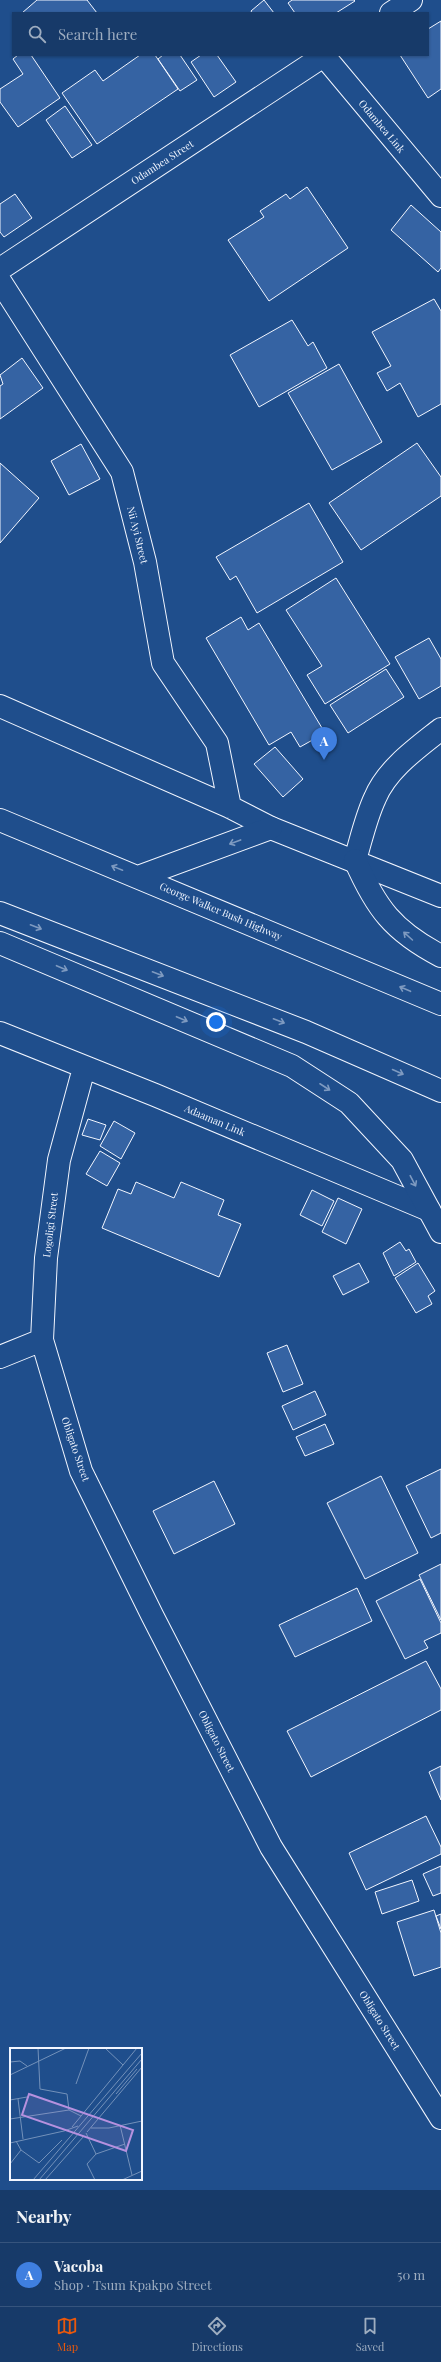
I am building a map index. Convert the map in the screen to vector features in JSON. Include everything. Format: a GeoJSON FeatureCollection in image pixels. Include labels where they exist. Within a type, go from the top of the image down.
{"type":"FeatureCollection","features":[{"type":"Feature","properties":{"kind":"main road"},"geometry":{"type":"LineString","coordinates":[[393,12],[411,0]]}},
{"type":"Feature","properties":{"kind":"main road","name":"Odambea Street"},"geometry":{"type":"LineString","coordinates":[[0,269],[322,56]]}},
{"type":"Feature","properties":{"kind":"main road","name":"Odambea Link"},"geometry":{"type":"LineString","coordinates":[[325,56],[441,196]]}},
{"type":"Feature","properties":{"kind":"main road","name":"Nii Ayi Street"},"geometry":{"type":"LineString","coordinates":[[0,281],[122,472],[145,562],[163,662],[217,743],[230,807]]}},
{"type":"Feature","properties":{"kind":"main road"},"geometry":{"type":"LineString","coordinates":[[0,706],[230,807],[272,828],[355,860],[441,896]]}},
{"type":"Feature","properties":{"kind":"main road"},"geometry":{"type":"LineString","coordinates":[[441,729],[417,748],[386,780],[375,797],[355,860],[367,889],[382,912],[417,944],[441,956]]}},
{"type":"Feature","properties":{"kind":"main road","name":"George Walker Bush Highway"},"geometry":{"type":"LineString","coordinates":[[0,820],[441,1004]]}},
{"type":"Feature","properties":{"kind":"main road"},"geometry":{"type":"LineString","coordinates":[[138,877],[272,828]]}},
{"type":"Feature","properties":{"kind":"main road"},"geometry":{"type":"LineString","coordinates":[[0,913],[306,1032],[441,1091]]}},
{"type":"Feature","properties":{"kind":"main road"},"geometry":{"type":"LineString","coordinates":[[0,943],[292,1066],[349,1103],[402,1160],[441,1232]]}},
{"type":"Feature","properties":{"kind":"main road","name":"Adaaman Link"},"geometry":{"type":"LineString","coordinates":[[0,1034],[155,1095],[429,1210]]}},
{"type":"Feature","properties":{"kind":"main road","name":"Logoligi Street"},"geometry":{"type":"LineString","coordinates":[[42,1340],[46,1258],[58,1160],[84,1068]]}},
{"type":"Feature","properties":{"kind":"main road"},"geometry":{"type":"LineString","coordinates":[[0,1357],[42,1340]]}},
{"type":"Feature","properties":{"kind":"main road","name":"Obligato Street"},"geometry":{"type":"LineString","coordinates":[[42,1340],[81,1471],[159,1629],[271,1847],[441,2118]]}},
{"type":"Feature","properties":{"kind":"building"},"geometry":{"type":"Polygon","coordinates":[[[37,0],[87,0],[96,12],[23,12],[37,0]]]}},
{"type":"Feature","properties":{"kind":"building"},"geometry":{"type":"Polygon","coordinates":[[[264,0],[273,12],[252,12],[264,0]]]}},
{"type":"Feature","properties":{"kind":"building"},"geometry":{"type":"Polygon","coordinates":[[[292,0],[355,1],[338,12],[294,12],[288,3],[292,0]]]}},
{"type":"Feature","properties":{"kind":"building"},"geometry":{"type":"Polygon","coordinates":[[[441,21],[441,89],[428,98],[401,56],[429,56],[429,28],[441,21]]]}},
{"type":"Feature","properties":{"kind":"building"},"geometry":{"type":"Polygon","coordinates":[[[17,56],[32,56],[60,98],[18,127],[0,102],[0,89],[23,74],[13,59],[17,56]]]}},
{"type":"Feature","properties":{"kind":"building"},"geometry":{"type":"Polygon","coordinates":[[[139,56],[156,56],[178,89],[97,144],[62,93],[95,70],[103,81],[139,56]]]}},
{"type":"Feature","properties":{"kind":"building"},"geometry":{"type":"Polygon","coordinates":[[[162,56],[181,56],[197,80],[180,91],[158,59],[162,56]]]}},
{"type":"Feature","properties":{"kind":"building"},"geometry":{"type":"Polygon","coordinates":[[[200,56],[218,56],[236,82],[214,97],[191,62],[200,56]]]}},
{"type":"Feature","properties":{"kind":"building"},"geometry":{"type":"Polygon","coordinates":[[[65,106],[92,145],[72,158],[46,120],[65,106]]]}},
{"type":"Feature","properties":{"kind":"building"},"geometry":{"type":"Polygon","coordinates":[[[307,187],[348,248],[269,301],[228,240],[264,217],[260,211],[286,194],[290,199],[307,187]]]}},
{"type":"Feature","properties":{"kind":"building"},"geometry":{"type":"Polygon","coordinates":[[[15,194],[32,218],[4,237],[0,232],[0,204],[15,194]]]}},
{"type":"Feature","properties":{"kind":"building"},"geometry":{"type":"Polygon","coordinates":[[[411,205],[441,232],[441,268],[438,272],[391,230],[411,205]]]}},
{"type":"Feature","properties":{"kind":"building"},"geometry":{"type":"Polygon","coordinates":[[[434,299],[441,311],[441,404],[418,417],[400,383],[387,391],[377,373],[391,366],[372,332],[434,299]]]}},
{"type":"Feature","properties":{"kind":"building"},"geometry":{"type":"Polygon","coordinates":[[[292,320],[308,346],[313,342],[327,368],[259,407],[230,355],[292,320]]]}},
{"type":"Feature","properties":{"kind":"building"},"geometry":{"type":"Polygon","coordinates":[[[22,358],[43,388],[0,419],[0,386],[3,384],[0,375],[22,358]]]}},
{"type":"Feature","properties":{"kind":"building"},"geometry":{"type":"Polygon","coordinates":[[[339,364],[382,442],[332,470],[288,393],[339,364]]]}},
{"type":"Feature","properties":{"kind":"building"},"geometry":{"type":"Polygon","coordinates":[[[417,443],[441,477],[441,496],[361,550],[329,503],[417,443]]]}},
{"type":"Feature","properties":{"kind":"building"},"geometry":{"type":"Polygon","coordinates":[[[81,444],[100,479],[69,495],[51,461],[81,444]]]}},
{"type":"Feature","properties":{"kind":"building"},"geometry":{"type":"Polygon","coordinates":[[[0,463],[39,498],[0,543],[0,463]]]}},
{"type":"Feature","properties":{"kind":"building"},"geometry":{"type":"Polygon","coordinates":[[[309,503],[343,562],[257,613],[236,576],[230,580],[216,557],[309,503]]]}},
{"type":"Feature","properties":{"kind":"building"},"geometry":{"type":"Polygon","coordinates":[[[336,578],[390,664],[325,704],[307,675],[322,666],[286,610],[336,578]]]}},
{"type":"Feature","properties":{"kind":"building"},"geometry":{"type":"Polygon","coordinates":[[[241,617],[248,630],[259,623],[325,733],[300,747],[291,732],[269,745],[206,638],[241,617]]]}},
{"type":"Feature","properties":{"kind":"building"},"geometry":{"type":"Polygon","coordinates":[[[429,638],[441,659],[441,686],[419,699],[395,657],[429,638]]]}},
{"type":"Feature","properties":{"kind":"building"},"geometry":{"type":"Polygon","coordinates":[[[386,669],[404,697],[348,733],[330,705],[386,669]]]}},
{"type":"Feature","properties":{"kind":"building"},"geometry":{"type":"Polygon","coordinates":[[[275,747],[303,779],[283,797],[254,764],[275,747]]]}},
{"type":"Feature","properties":{"kind":"building"},"geometry":{"type":"Polygon","coordinates":[[[88,1119],[106,1125],[100,1140],[82,1135],[88,1119]]]}},
{"type":"Feature","properties":{"kind":"building"},"geometry":{"type":"Polygon","coordinates":[[[114,1121],[135,1133],[121,1159],[100,1146],[114,1121]]]}},
{"type":"Feature","properties":{"kind":"building"},"geometry":{"type":"Polygon","coordinates":[[[100,1151],[120,1163],[107,1186],[86,1174],[100,1151]]]}},
{"type":"Feature","properties":{"kind":"building"},"geometry":{"type":"Polygon","coordinates":[[[136,1182],[174,1198],[181,1182],[224,1200],[218,1215],[241,1224],[219,1277],[102,1228],[118,1189],[131,1194],[136,1182]]]}},
{"type":"Feature","properties":{"kind":"building"},"geometry":{"type":"Polygon","coordinates":[[[312,1190],[334,1201],[322,1226],[300,1215],[312,1190]]]}},
{"type":"Feature","properties":{"kind":"building"},"geometry":{"type":"Polygon","coordinates":[[[338,1198],[362,1209],[346,1244],[322,1232],[338,1198]]]}},
{"type":"Feature","properties":{"kind":"building"},"geometry":{"type":"Polygon","coordinates":[[[400,1242],[406,1251],[409,1249],[416,1262],[394,1276],[383,1253],[400,1242]]]}},
{"type":"Feature","properties":{"kind":"building"},"geometry":{"type":"Polygon","coordinates":[[[359,1263],[369,1282],[343,1295],[333,1276],[359,1263]]]}},
{"type":"Feature","properties":{"kind":"building"},"geometry":{"type":"Polygon","coordinates":[[[418,1263],[435,1291],[428,1296],[432,1304],[416,1313],[395,1278],[418,1263]]]}},
{"type":"Feature","properties":{"kind":"building"},"geometry":{"type":"Polygon","coordinates":[[[287,1345],[303,1384],[283,1392],[267,1353],[287,1345]]]}},
{"type":"Feature","properties":{"kind":"building"},"geometry":{"type":"Polygon","coordinates":[[[315,1391],[326,1415],[293,1430],[282,1406],[315,1391]]]}},
{"type":"Feature","properties":{"kind":"building"},"geometry":{"type":"Polygon","coordinates":[[[325,1424],[334,1444],[305,1456],[296,1437],[325,1424]]]}},
{"type":"Feature","properties":{"kind":"building"},"geometry":{"type":"Polygon","coordinates":[[[441,1469],[441,1533],[431,1538],[406,1486],[441,1469]]]}},
{"type":"Feature","properties":{"kind":"building"},"geometry":{"type":"Polygon","coordinates":[[[381,1476],[418,1553],[365,1579],[327,1503],[381,1476]]]}},
{"type":"Feature","properties":{"kind":"building"},"geometry":{"type":"Polygon","coordinates":[[[214,1481],[235,1524],[174,1554],[153,1511],[214,1481]]]}},
{"type":"Feature","properties":{"kind":"building"},"geometry":{"type":"Polygon","coordinates":[[[441,1564],[441,1620],[419,1575],[441,1564]]]}},
{"type":"Feature","properties":{"kind":"building"},"geometry":{"type":"Polygon","coordinates":[[[420,1579],[441,1623],[441,1633],[424,1641],[428,1648],[405,1659],[376,1601],[420,1579]]]}},
{"type":"Feature","properties":{"kind":"building"},"geometry":{"type":"Polygon","coordinates":[[[357,1588],[372,1621],[295,1657],[279,1625],[357,1588]]]}},
{"type":"Feature","properties":{"kind":"building"},"geometry":{"type":"Polygon","coordinates":[[[426,1661],[441,1689],[441,1710],[311,1777],[287,1731],[426,1661]]]}},
{"type":"Feature","properties":{"kind":"building"},"geometry":{"type":"Polygon","coordinates":[[[441,1766],[441,1800],[429,1772],[441,1766]]]}},
{"type":"Feature","properties":{"kind":"building"},"geometry":{"type":"Polygon","coordinates":[[[426,1816],[441,1847],[441,1854],[366,1890],[349,1853],[426,1816]]]}},
{"type":"Feature","properties":{"kind":"building"},"geometry":{"type":"Polygon","coordinates":[[[441,1866],[441,1893],[433,1896],[423,1874],[441,1866]]]}},
{"type":"Feature","properties":{"kind":"building"},"geometry":{"type":"Polygon","coordinates":[[[412,1880],[419,1901],[382,1914],[375,1892],[412,1880]]]}},
{"type":"Feature","properties":{"kind":"building"},"geometry":{"type":"Polygon","coordinates":[[[434,1910],[441,1933],[441,1967],[414,1976],[397,1922],[434,1910]]]}},
{"type":"Feature","properties":{"kind":"building"},"geometry":{"type":"Polygon","coordinates":[[[441,1914],[441,1929],[436,1916],[441,1914]]]}},
{"type":"Feature","properties":{"kind":"place","name":"Vacoba"},"geometry":{"type":"Point","coordinates":[324,760]}}]}
